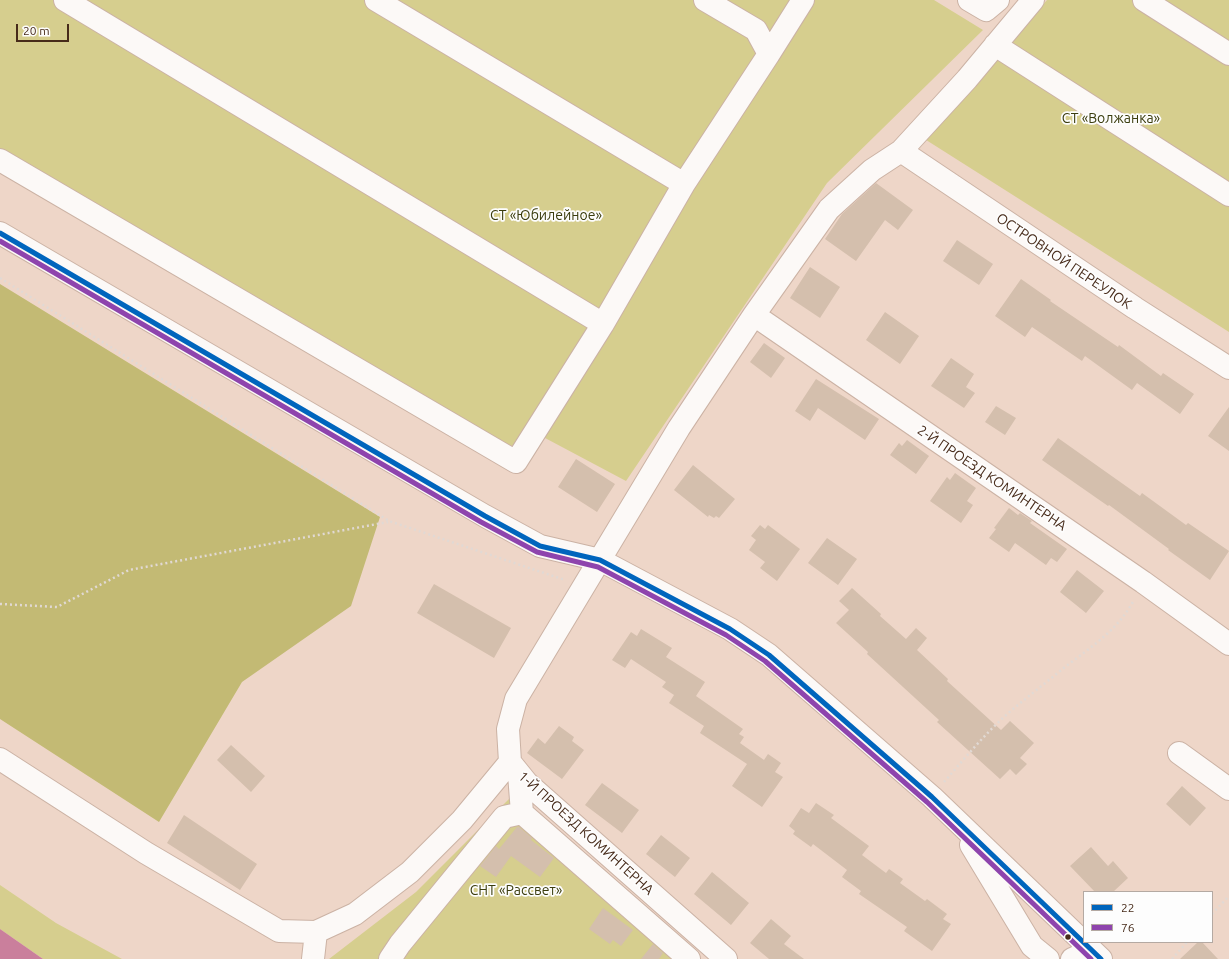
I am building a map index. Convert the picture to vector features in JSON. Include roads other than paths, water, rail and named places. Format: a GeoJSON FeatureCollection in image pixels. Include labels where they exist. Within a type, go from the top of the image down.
{"type":"FeatureCollection","features":[{"type":"Feature","properties":{"kind":"street"},"geometry":{"type":"LineString","coordinates":[[65,0],[603,324]]}},
{"type":"Feature","properties":{"kind":"street"},"geometry":{"type":"LineString","coordinates":[[376,0],[684,184]]}},
{"type":"Feature","properties":{"kind":"street"},"geometry":{"type":"LineString","coordinates":[[705,0],[756,30],[769,54]]}},
{"type":"Feature","properties":{"kind":"street"},"geometry":{"type":"LineString","coordinates":[[0,160],[516,462],[603,324],[684,184],[803,0]]}},
{"type":"Feature","properties":{"kind":"street"},"geometry":{"type":"LineString","coordinates":[[970,0],[986,10],[998,0]]}},
{"type":"Feature","properties":{"kind":"street","name":"1-Й ПРОЕЗД КОМИНТЕРНА"},"geometry":{"type":"LineString","coordinates":[[726,959],[527,783],[514,768],[508,730],[516,698],[679,428],[754,315],[829,209],[872,170],[901,151],[966,79],[1033,0]]}},
{"type":"Feature","properties":{"kind":"street"},"geometry":{"type":"LineString","coordinates":[[1144,0],[1229,54]]}},
{"type":"Feature","properties":{"kind":"street"},"geometry":{"type":"LineString","coordinates":[[995,45],[1229,195]]}},
{"type":"Feature","properties":{"kind":"street","name":"ОСТРОВНОЙ ПЕРЕУЛОК"},"geometry":{"type":"LineString","coordinates":[[901,151],[1135,308],[1229,368]]}},
{"type":"Feature","properties":{"kind":"street"},"geometry":{"type":"LineString","coordinates":[[0,233],[492,520],[540,546],[600,560],[730,629],[769,655],[932,797],[1086,954]]}},
{"type":"Feature","properties":{"kind":"street","name":"2-Й ПРОЕЗД КОМИНТЕРНА"},"geometry":{"type":"LineString","coordinates":[[754,315],[1143,582],[1229,644]]}},
{"type":"Feature","properties":{"kind":"street"},"geometry":{"type":"LineString","coordinates":[[1179,753],[1229,789]]}},
{"type":"Feature","properties":{"kind":"street"},"geometry":{"type":"LineString","coordinates":[[0,759],[146,853],[279,931],[316,932],[354,914],[410,872],[514,768]]}},
{"type":"Feature","properties":{"kind":"street"},"geometry":{"type":"LineString","coordinates":[[514,768],[522,813],[689,959]]}},
{"type":"Feature","properties":{"kind":"street"},"geometry":{"type":"LineString","coordinates":[[390,959],[400,944],[504,817],[522,813]]}},
{"type":"Feature","properties":{"kind":"street"},"geometry":{"type":"LineString","coordinates":[[956,820],[1032,946],[1048,959]]}},
{"type":"Feature","properties":{"kind":"street"},"geometry":{"type":"LineString","coordinates":[[313,959],[316,932]]}},
{"type":"Feature","properties":{"kind":"park label","name":"СТ «Волжанка»"},"geometry":{"type":"Point","coordinates":[1111,118]}},
{"type":"Feature","properties":{"kind":"park label","name":"СТ «Юбилейное»"},"geometry":{"type":"Point","coordinates":[546,215]}},
{"type":"Feature","properties":{"kind":"park label","name":"СНТ «Рассвет»"},"geometry":{"type":"Point","coordinates":[516,890]}}]}
